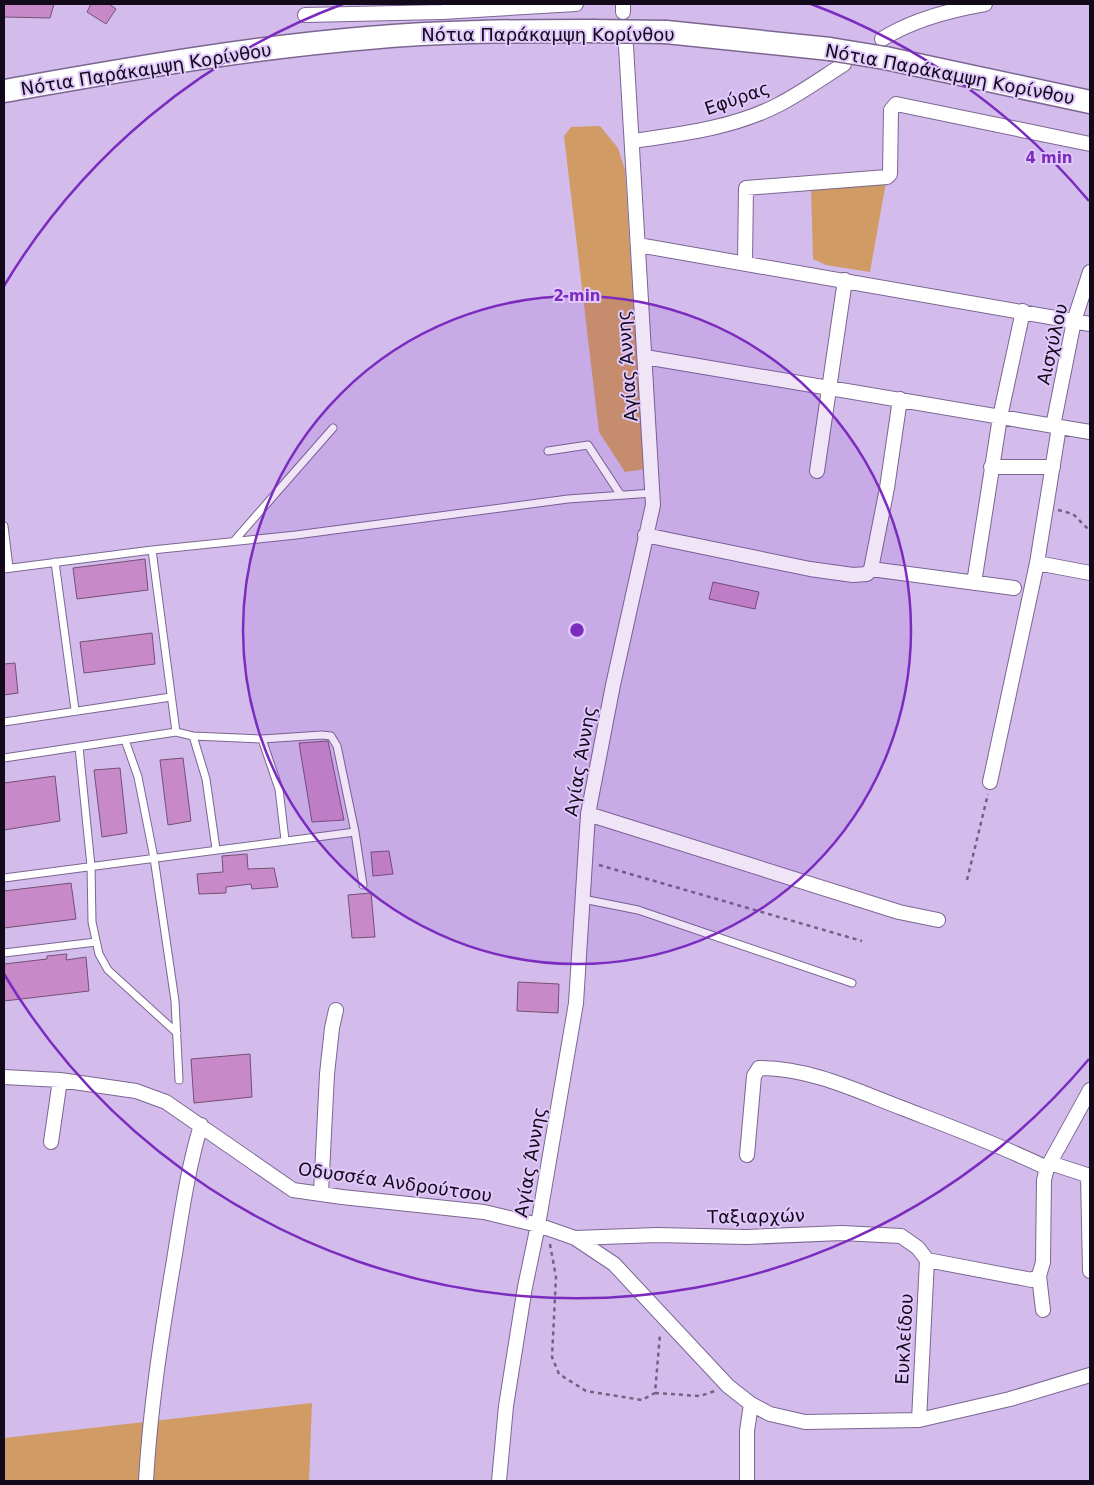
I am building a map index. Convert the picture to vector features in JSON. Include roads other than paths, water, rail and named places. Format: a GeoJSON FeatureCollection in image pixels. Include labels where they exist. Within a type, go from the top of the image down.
{"type":"FeatureCollection","features":[{"type":"Feature","properties":{"kind":"highway","name":"Νότια Παράκαμψη Κορίνθου"},"geometry":{"type":"LineString","coordinates":[[4,91],[216,57],[367,38],[436,33],[591,31],[666,32],[837,56],[883,48],[967,74],[1090,102]]}},
{"type":"Feature","properties":{"kind":"street"},"geometry":{"type":"LineString","coordinates":[[305,15],[442,12],[576,4]]}},
{"type":"Feature","properties":{"kind":"street"},"geometry":{"type":"LineString","coordinates":[[883,48],[895,31],[930,17],[985,4]]}},
{"type":"Feature","properties":{"kind":"street","name":"Αγίας Άννης"},"geometry":{"type":"LineString","coordinates":[[499,1481],[507,1397],[525,1287],[543,1226],[576,1003],[588,814],[612,684],[653,505],[626,46]]}},
{"type":"Feature","properties":{"kind":"street","name":"Εφύρας"},"geometry":{"type":"LineString","coordinates":[[633,141],[686,134],[728,124],[778,105],[837,56]]}},
{"type":"Feature","properties":{"kind":"street"},"geometry":{"type":"LineString","coordinates":[[745,262],[746,188],[887,177],[890,174],[891,110],[896,104],[1090,144]]}},
{"type":"Feature","properties":{"kind":"street"},"geometry":{"type":"LineString","coordinates":[[638,245],[745,262],[1090,324]]}},
{"type":"Feature","properties":{"kind":"street","name":"Αισχύλου"},"geometry":{"type":"LineString","coordinates":[[990,782],[1037,564],[1053,467],[1056,426],[1074,321],[1090,272]]}},
{"type":"Feature","properties":{"kind":"street"},"geometry":{"type":"LineString","coordinates":[[817,471],[845,280]]}},
{"type":"Feature","properties":{"kind":"street"},"geometry":{"type":"LineString","coordinates":[[974,583],[1000,417],[1023,311]]}},
{"type":"Feature","properties":{"kind":"street"},"geometry":{"type":"LineString","coordinates":[[645,357],[1090,432]]}},
{"type":"Feature","properties":{"kind":"street"},"geometry":{"type":"LineString","coordinates":[[645,535],[810,569],[853,575],[867,574],[871,569],[887,488],[900,399]]}},
{"type":"Feature","properties":{"kind":"street"},"geometry":{"type":"LineString","coordinates":[[991,467],[1053,467]]}},
{"type":"Feature","properties":{"kind":"street"},"geometry":{"type":"LineString","coordinates":[[1037,564],[1090,573]]}},
{"type":"Feature","properties":{"kind":"street"},"geometry":{"type":"LineString","coordinates":[[871,569],[1014,588]]}},
{"type":"Feature","properties":{"kind":"street"},"geometry":{"type":"LineString","coordinates":[[588,814],[891,910],[938,920]]}},
{"type":"Feature","properties":{"kind":"street"},"geometry":{"type":"LineString","coordinates":[[321,1193],[328,1074],[332,1028],[336,1010]]}},
{"type":"Feature","properties":{"kind":"street"},"geometry":{"type":"LineString","coordinates":[[747,1155],[754,1076],[759,1068],[780,1068],[813,1074],[1048,1166],[1089,1175],[1090,1271]]}},
{"type":"Feature","properties":{"kind":"street","name":"Οδυσσέα Ανδρούτσου"},"geometry":{"type":"LineString","coordinates":[[4,1077],[60,1080],[136,1091],[166,1102],[292,1190],[484,1212],[543,1226],[575,1238],[614,1264],[728,1386],[751,1404],[770,1414],[804,1422],[919,1420],[1010,1399],[1090,1376]]}},
{"type":"Feature","properties":{"kind":"street"},"geometry":{"type":"LineString","coordinates":[[51,1142],[60,1080]]}},
{"type":"Feature","properties":{"kind":"street"},"geometry":{"type":"LineString","coordinates":[[1043,1310],[1039,1276],[1042,1262],[1044,1180],[1048,1166],[1090,1090]]}},
{"type":"Feature","properties":{"kind":"street"},"geometry":{"type":"LineString","coordinates":[[146,1481],[150,1420],[168,1294],[191,1159],[201,1125]]}},
{"type":"Feature","properties":{"kind":"street","name":"Ταξιαρχών"},"geometry":{"type":"LineString","coordinates":[[575,1238],[657,1235],[747,1237],[842,1233],[901,1236],[918,1248],[927,1260]]}},
{"type":"Feature","properties":{"kind":"street"},"geometry":{"type":"LineString","coordinates":[[927,1260],[1032,1280],[1039,1276]]}},
{"type":"Feature","properties":{"kind":"street","name":"Ευκλείδου"},"geometry":{"type":"LineString","coordinates":[[919,1420],[927,1260]]}},
{"type":"Feature","properties":{"kind":"street"},"geometry":{"type":"LineString","coordinates":[[747,1481],[747,1431],[751,1404]]}},
{"type":"Feature","properties":{"kind":"lane"},"geometry":{"type":"LineString","coordinates":[[234,541],[333,428]]}},
{"type":"Feature","properties":{"kind":"lane"},"geometry":{"type":"LineString","coordinates":[[548,451],[588,446],[620,494]]}},
{"type":"Feature","properties":{"kind":"lane"},"geometry":{"type":"LineString","coordinates":[[4,526],[6,568],[620,494],[653,493]]}},
{"type":"Feature","properties":{"kind":"lane"},"geometry":{"type":"LineString","coordinates":[[152,550],[176,732]]}},
{"type":"Feature","properties":{"kind":"lane"},"geometry":{"type":"LineString","coordinates":[[55,562],[75,710]]}},
{"type":"Feature","properties":{"kind":"lane"},"geometry":{"type":"LineString","coordinates":[[4,722],[171,697]]}},
{"type":"Feature","properties":{"kind":"lane"},"geometry":{"type":"LineString","coordinates":[[4,758],[176,732],[193,736],[262,739],[331,736],[337,746],[355,832],[363,885]]}},
{"type":"Feature","properties":{"kind":"lane"},"geometry":{"type":"LineString","coordinates":[[193,736],[206,779],[216,849]]}},
{"type":"Feature","properties":{"kind":"lane"},"geometry":{"type":"LineString","coordinates":[[262,739],[279,789],[285,840]]}},
{"type":"Feature","properties":{"kind":"lane"},"geometry":{"type":"LineString","coordinates":[[125,740],[138,777],[154,858],[175,1001],[179,1080]]}},
{"type":"Feature","properties":{"kind":"lane"},"geometry":{"type":"LineString","coordinates":[[79,747],[91,866],[92,922],[98,954],[108,970],[177,1033]]}},
{"type":"Feature","properties":{"kind":"lane"},"geometry":{"type":"LineString","coordinates":[[4,878],[355,832]]}},
{"type":"Feature","properties":{"kind":"lane"},"geometry":{"type":"LineString","coordinates":[[583,898],[638,910],[852,982]]}},
{"type":"Feature","properties":{"kind":"lane"},"geometry":{"type":"LineString","coordinates":[[4,953],[96,942]]}}]}
